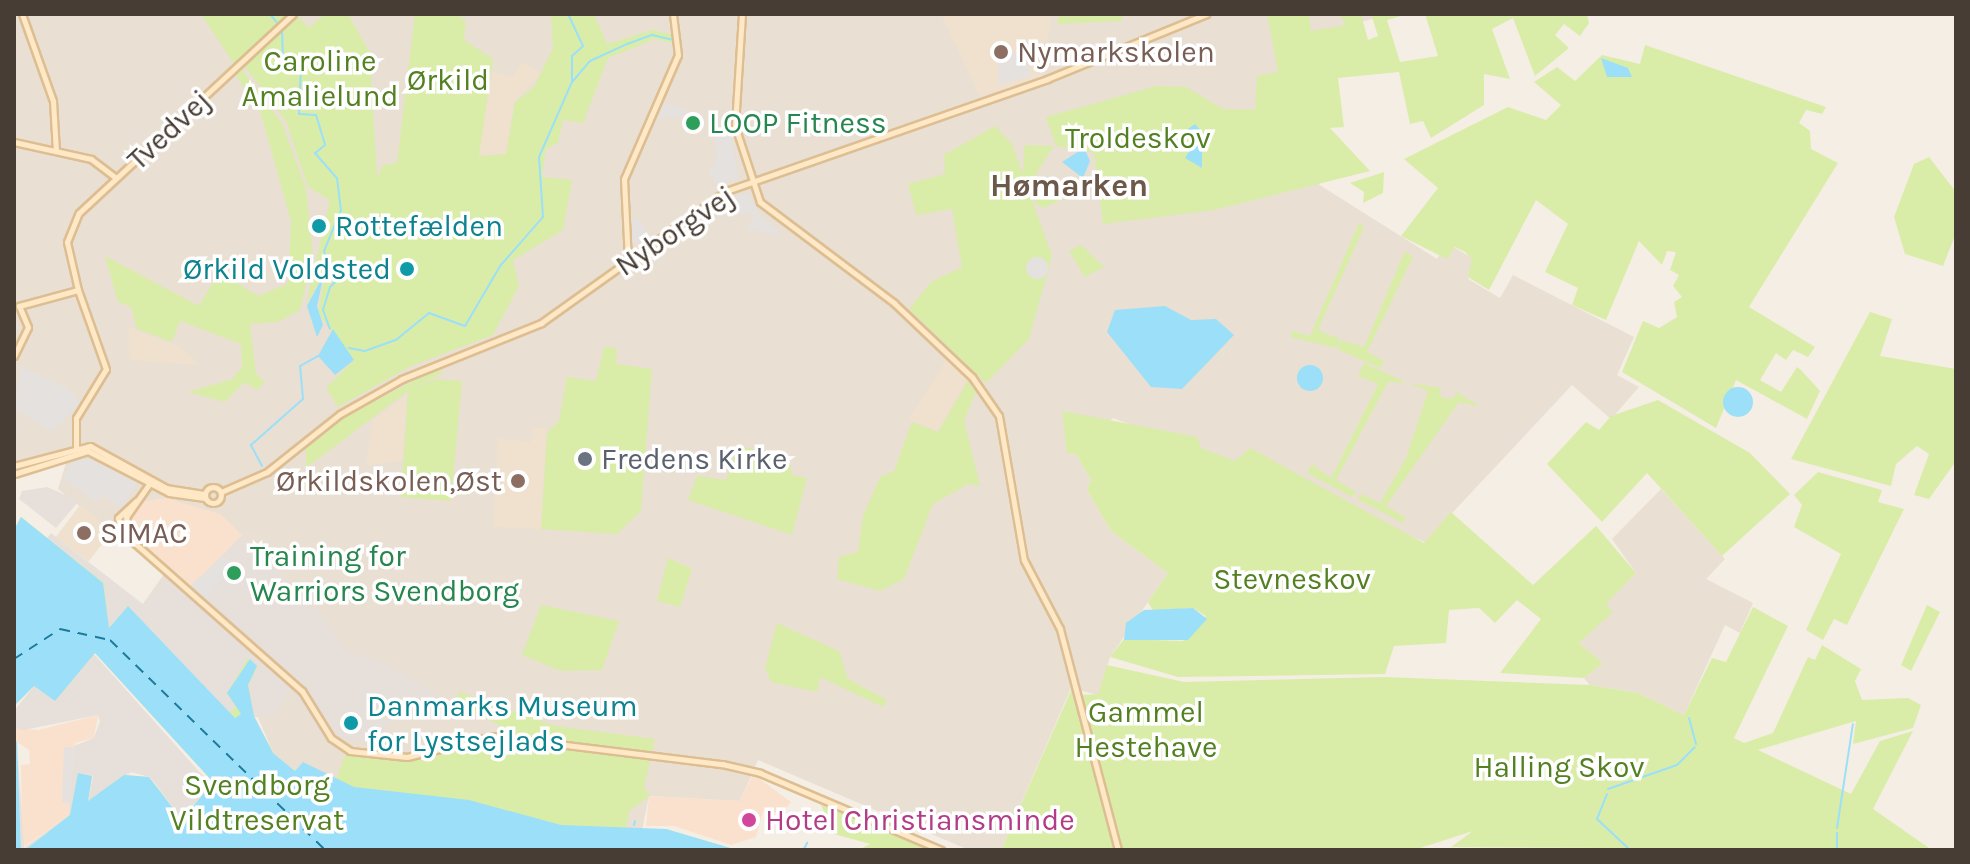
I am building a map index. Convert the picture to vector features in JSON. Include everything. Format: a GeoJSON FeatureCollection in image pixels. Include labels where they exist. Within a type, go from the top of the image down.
{"type":"FeatureCollection","features":[{"type":"Feature","properties":{"kind":"street"},"geometry":{"type":"LineString","coordinates":[[22,14],[53,101],[56,151]]}},
{"type":"Feature","properties":{"kind":"street","name":"Tvedvej"},"geometry":{"type":"LineString","coordinates":[[78,290],[67,242],[79,213],[293,14]]}},
{"type":"Feature","properties":{"kind":"street"},"geometry":{"type":"LineString","coordinates":[[628,261],[624,179],[678,55],[673,14]]}},
{"type":"Feature","properties":{"kind":"street"},"geometry":{"type":"LineString","coordinates":[[742,14],[735,126],[753,182],[769,214],[841,258],[894,303],[972,377],[999,416],[1024,560],[1060,629],[1118,850]]}},
{"type":"Feature","properties":{"kind":"street","name":"Nyborgvej"},"geometry":{"type":"LineString","coordinates":[[221,492],[272,469],[340,414],[402,379],[541,323],[719,195],[1047,79],[1206,14]]}},
{"type":"Feature","properties":{"kind":"street"},"geometry":{"type":"LineString","coordinates":[[14,142],[98,163],[116,178]]}},
{"type":"Feature","properties":{"kind":"street"},"geometry":{"type":"LineString","coordinates":[[14,356],[28,327],[19,306],[78,290],[106,375],[76,418],[76,448]]}},
{"type":"Feature","properties":{"kind":"street"},"geometry":{"type":"LineString","coordinates":[[14,470],[76,448]]}},
{"type":"Feature","properties":{"kind":"street"},"geometry":{"type":"LineString","coordinates":[[14,470],[47,453],[76,448],[114,459],[152,481],[217,502],[221,492],[213,486],[205,496]]}},
{"type":"Feature","properties":{"kind":"street"},"geometry":{"type":"LineString","coordinates":[[152,481],[124,523],[131,539],[314,707],[337,743],[371,757],[407,757],[493,736],[722,764],[760,773],[941,850]]}},
{"type":"Feature","properties":{"kind":"shaded area"},"geometry":{"type":"Polygon","coordinates":[[[14,14],[1389,14],[1306,38],[1299,172],[1437,259],[1447,243],[1477,261],[1468,279],[1500,298],[1513,275],[1634,337],[1617,375],[1639,387],[1611,419],[1572,385],[1425,542],[1113,418],[1076,454],[1091,480],[1087,490],[1111,531],[1168,573],[1110,657],[1098,695],[1071,688],[1001,850],[969,850],[758,760],[740,801],[649,796],[642,830],[354,787],[295,771],[273,753],[258,717],[235,718],[181,661],[188,654],[143,604],[164,574],[58,489],[67,460],[14,480],[14,14]]]}},
{"type":"Feature","properties":{"kind":"shaded area","name":"Nymarkskolen"},"geometry":{"type":"Polygon","coordinates":[[[941,14],[1051,14],[1042,76],[980,97],[941,14]]]}},
{"type":"Feature","properties":{"kind":"shaded area"},"geometry":{"type":"Polygon","coordinates":[[[997,49],[1028,55],[1030,76],[999,85],[997,49]]]}},
{"type":"Feature","properties":{"kind":"shaded area"},"geometry":{"type":"Polygon","coordinates":[[[521,62],[541,74],[515,102],[506,154],[478,156],[492,71],[513,77],[521,62]]]}},
{"type":"Feature","properties":{"kind":"shaded area"},"geometry":{"type":"Polygon","coordinates":[[[658,101],[689,111],[688,117],[651,118],[658,101]]]}},
{"type":"Feature","properties":{"kind":"shaded area"},"geometry":{"type":"Polygon","coordinates":[[[709,117],[729,123],[739,178],[717,184],[708,173],[718,157],[709,117]]]}},
{"type":"Feature","properties":{"kind":"shaded area"},"geometry":{"type":"Polygon","coordinates":[[[749,193],[760,215],[784,236],[747,229],[755,214],[725,214],[725,198],[749,193]]]}},
{"type":"Feature","properties":{"kind":"shaded area"},"geometry":{"type":"Polygon","coordinates":[[[638,218],[651,238],[626,247],[625,220],[638,218]]]}},
{"type":"Feature","properties":{"kind":"shaded area"},"geometry":{"type":"Polygon","coordinates":[[[1033,257],[1041,257],[1048,268],[1041,279],[1033,279],[1026,272],[1026,264],[1033,257]]]}},
{"type":"Feature","properties":{"kind":"shaded area"},"geometry":{"type":"Polygon","coordinates":[[[128,327],[181,347],[199,365],[130,360],[128,327]]]}},
{"type":"Feature","properties":{"kind":"shaded area"},"geometry":{"type":"Polygon","coordinates":[[[947,359],[967,380],[938,431],[909,420],[947,359]]]}},
{"type":"Feature","properties":{"kind":"shaded area"},"geometry":{"type":"Polygon","coordinates":[[[21,367],[66,388],[80,403],[52,432],[14,408],[21,367]]]}},
{"type":"Feature","properties":{"kind":"shaded area"},"geometry":{"type":"Polygon","coordinates":[[[407,394],[403,460],[366,466],[373,420],[407,394]]]}},
{"type":"Feature","properties":{"kind":"shaded area","name":"Ørkildskolen,Øst"},"geometry":{"type":"Polygon","coordinates":[[[533,427],[547,428],[541,529],[493,527],[498,438],[531,442],[533,427]]]}},
{"type":"Feature","properties":{"kind":"shaded area"},"geometry":{"type":"Polygon","coordinates":[[[87,458],[138,482],[122,508],[104,496],[95,502],[63,478],[72,459],[87,458]]]}},
{"type":"Feature","properties":{"kind":"shaded area"},"geometry":{"type":"Polygon","coordinates":[[[47,487],[79,501],[56,528],[19,499],[22,491],[47,487]]]}},
{"type":"Feature","properties":{"kind":"shaded area"},"geometry":{"type":"Polygon","coordinates":[[[1661,489],[1725,559],[1706,579],[1753,603],[1740,633],[1725,625],[1684,715],[1638,693],[1590,685],[1584,678],[1603,663],[1579,643],[1612,612],[1605,604],[1636,573],[1612,539],[1661,489]]]}},
{"type":"Feature","properties":{"kind":"shaded area"},"geometry":{"type":"Polygon","coordinates":[[[166,498],[220,514],[242,535],[233,565],[203,598],[129,532],[131,514],[145,501],[166,498]]]}},
{"type":"Feature","properties":{"kind":"shaded area","name":"SIMAC"},"geometry":{"type":"Polygon","coordinates":[[[80,505],[113,530],[89,562],[56,537],[80,505]]]}},
{"type":"Feature","properties":{"kind":"shaded area"},"geometry":{"type":"Polygon","coordinates":[[[51,533],[143,604],[170,569],[203,597],[233,566],[222,556],[242,535],[324,617],[347,651],[390,665],[451,703],[391,722],[368,741],[323,738],[291,688],[276,715],[254,716],[248,658],[235,718],[128,606],[109,628],[101,587],[47,538],[51,533]]]}},
{"type":"Feature","properties":{"kind":"shaded area"},"geometry":{"type":"Polygon","coordinates":[[[222,556],[233,565],[206,600],[190,586],[222,556]]]}},
{"type":"Feature","properties":{"kind":"shaded area"},"geometry":{"type":"Polygon","coordinates":[[[94,654],[212,786],[181,818],[150,777],[131,772],[88,801],[93,776],[79,773],[70,815],[25,850],[21,850],[17,742],[24,848],[69,815],[74,746],[94,738],[100,721],[98,715],[24,730],[14,728],[14,711],[34,686],[55,701],[94,654]]]}},
{"type":"Feature","properties":{"kind":"shaded area"},"geometry":{"type":"Polygon","coordinates":[[[98,715],[94,738],[75,743],[69,815],[22,848],[21,765],[30,764],[29,750],[14,740],[14,728],[38,730],[98,715]]]}},
{"type":"Feature","properties":{"kind":"shaded area"},"geometry":{"type":"Polygon","coordinates":[[[64,747],[74,748],[69,815],[69,803],[62,802],[64,747]]]}},
{"type":"Feature","properties":{"kind":"shaded area","name":"Hotel Christiansminde"},"geometry":{"type":"Polygon","coordinates":[[[753,774],[791,802],[782,813],[763,811],[756,837],[731,845],[674,826],[646,826],[649,796],[740,801],[753,774]]]}},
{"type":"Feature","properties":{"kind":"green space","name":"Caroline Amalielund"},"geometry":{"type":"Polygon","coordinates":[[[201,14],[288,14],[234,64],[201,14]]]}},
{"type":"Feature","properties":{"kind":"green space","name":"Ørkild"},"geometry":{"type":"Polygon","coordinates":[[[325,14],[348,14],[370,53],[377,178],[383,165],[397,163],[415,14],[457,14],[466,21],[464,40],[493,59],[479,156],[506,154],[515,102],[534,87],[553,48],[551,14],[594,14],[607,44],[652,30],[674,35],[675,44],[655,39],[608,58],[583,123],[563,120],[558,143],[546,149],[542,177],[572,180],[563,230],[513,260],[519,286],[493,335],[409,367],[338,407],[326,388],[354,360],[318,313],[325,274],[306,304],[330,200],[308,187],[286,121],[243,64],[298,16],[309,28],[325,14]]]}},
{"type":"Feature","properties":{"kind":"green space"},"geometry":{"type":"Polygon","coordinates":[[[1059,14],[1122,14],[1122,21],[1057,24],[1059,14]]]}},
{"type":"Feature","properties":{"kind":"green space","name":"Troldeskov"},"geometry":{"type":"Polygon","coordinates":[[[1267,14],[1309,14],[1311,31],[1346,25],[1340,15],[1361,14],[1368,40],[1378,36],[1371,14],[1408,14],[1387,20],[1400,62],[1438,56],[1425,14],[1587,14],[1589,23],[1580,36],[1564,24],[1555,35],[1569,48],[1535,76],[1513,18],[1492,29],[1510,79],[1484,74],[1484,105],[1431,138],[1423,121],[1410,124],[1399,72],[1338,78],[1344,127],[1330,128],[1370,171],[1214,210],[1103,224],[1094,153],[1056,146],[1046,117],[1157,86],[1186,87],[1223,109],[1255,110],[1257,76],[1278,72],[1267,14]]]}},
{"type":"Feature","properties":{"kind":"green space"},"geometry":{"type":"Polygon","coordinates":[[[1645,45],[1826,107],[1822,114],[1806,110],[1799,123],[1810,131],[1811,149],[1838,163],[1749,307],[1815,347],[1808,357],[1793,350],[1786,360],[1776,353],[1760,380],[1781,392],[1797,367],[1801,370],[1820,391],[1807,419],[1736,380],[1716,428],[1622,372],[1643,321],[1659,328],[1677,317],[1674,302],[1682,297],[1673,286],[1679,275],[1670,270],[1676,252],[1667,251],[1662,265],[1639,241],[1606,320],[1572,305],[1578,288],[1545,272],[1568,224],[1536,200],[1489,290],[1468,277],[1472,259],[1465,252],[1455,247],[1447,259],[1401,236],[1438,188],[1404,159],[1508,107],[1546,120],[1561,105],[1534,82],[1557,67],[1575,81],[1602,55],[1640,64],[1645,45]]]}},
{"type":"Feature","properties":{"kind":"green space","name":"Caroline Amalielund"},"geometry":{"type":"Polygon","coordinates":[[[241,68],[282,123],[306,189],[313,256],[300,310],[278,322],[250,324],[256,374],[265,381],[257,390],[244,382],[225,402],[188,392],[232,379],[242,367],[241,344],[180,321],[172,342],[137,329],[131,307],[118,302],[105,256],[199,306],[215,279],[230,279],[258,296],[288,284],[291,221],[261,114],[236,75],[241,68]]]}},
{"type":"Feature","properties":{"kind":"green space"},"geometry":{"type":"Polygon","coordinates":[[[995,126],[1012,144],[1052,256],[1029,339],[986,383],[909,309],[931,282],[962,267],[952,209],[916,215],[908,184],[945,174],[944,155],[995,126]]]}},
{"type":"Feature","properties":{"kind":"green space"},"geometry":{"type":"Polygon","coordinates":[[[1024,145],[1054,146],[1036,174],[1039,192],[1089,186],[1044,208],[1036,204],[1023,176],[1024,145]]]}},
{"type":"Feature","properties":{"kind":"green space"},"geometry":{"type":"Polygon","coordinates":[[[1929,157],[1956,192],[1956,233],[1943,266],[1905,254],[1894,217],[1914,164],[1929,157]]]}},
{"type":"Feature","properties":{"kind":"green space"},"geometry":{"type":"Polygon","coordinates":[[[1384,172],[1383,193],[1363,203],[1364,192],[1350,183],[1384,172]]]}},
{"type":"Feature","properties":{"kind":"green space"},"geometry":{"type":"Polygon","coordinates":[[[1359,223],[1364,227],[1318,330],[1340,339],[1336,348],[1291,337],[1292,331],[1310,336],[1359,223]]]}},
{"type":"Feature","properties":{"kind":"green space"},"geometry":{"type":"Polygon","coordinates":[[[1081,245],[1104,267],[1085,277],[1069,251],[1081,245]]]}},
{"type":"Feature","properties":{"kind":"green space"},"geometry":{"type":"Polygon","coordinates":[[[1405,251],[1413,257],[1367,352],[1384,361],[1380,368],[1337,349],[1341,340],[1364,347],[1405,251]]]}},
{"type":"Feature","properties":{"kind":"green space"},"geometry":{"type":"Polygon","coordinates":[[[1870,312],[1892,319],[1880,356],[1956,369],[1956,461],[1929,499],[1914,495],[1929,454],[1917,446],[1896,464],[1891,486],[1791,459],[1870,312]]]}},
{"type":"Feature","properties":{"kind":"green space"},"geometry":{"type":"Polygon","coordinates":[[[604,347],[617,348],[616,364],[652,369],[641,511],[617,534],[541,529],[547,433],[559,421],[567,377],[596,381],[604,347]]]}},
{"type":"Feature","properties":{"kind":"green space"},"geometry":{"type":"Polygon","coordinates":[[[1364,363],[1407,383],[1388,382],[1336,480],[1356,492],[1352,497],[1307,473],[1312,464],[1331,478],[1378,384],[1358,376],[1364,363]]]}},
{"type":"Feature","properties":{"kind":"green space"},"geometry":{"type":"Polygon","coordinates":[[[440,367],[442,373],[411,390],[435,379],[462,381],[451,501],[401,497],[408,391],[306,468],[306,446],[341,419],[440,367]]]}},
{"type":"Feature","properties":{"kind":"green space"},"geometry":{"type":"Polygon","coordinates":[[[968,381],[976,392],[964,420],[980,486],[968,484],[933,504],[904,579],[880,591],[837,579],[839,557],[858,552],[863,516],[880,477],[894,471],[912,422],[938,432],[968,381]]]}},
{"type":"Feature","properties":{"kind":"green space"},"geometry":{"type":"Polygon","coordinates":[[[1408,383],[1441,388],[1440,397],[1453,399],[1456,392],[1481,407],[1459,402],[1386,506],[1406,518],[1403,523],[1357,499],[1361,494],[1380,503],[1406,458],[1428,391],[1408,383]]]}},
{"type":"Feature","properties":{"kind":"green space"},"geometry":{"type":"Polygon","coordinates":[[[1658,400],[1750,453],[1790,494],[1722,556],[1647,473],[1602,522],[1547,464],[1586,422],[1599,430],[1611,416],[1658,400]]]}},
{"type":"Feature","properties":{"kind":"green space","name":"Stevneskov"},"geometry":{"type":"Polygon","coordinates":[[[1062,411],[1197,437],[1201,448],[1235,461],[1250,448],[1424,543],[1451,512],[1533,585],[1596,526],[1636,573],[1606,604],[1613,612],[1579,643],[1603,663],[1584,678],[1500,673],[1541,619],[1517,600],[1495,623],[1479,608],[1449,610],[1446,643],[1394,646],[1385,674],[1178,677],[1110,657],[1124,639],[1183,641],[1206,616],[1193,608],[1153,611],[1148,602],[1168,573],[1111,531],[1087,490],[1091,480],[1076,454],[1067,453],[1062,411]]]}},
{"type":"Feature","properties":{"kind":"green space"},"geometry":{"type":"Polygon","coordinates":[[[738,445],[789,459],[792,475],[807,478],[792,535],[688,500],[697,476],[726,480],[738,445]]]}},
{"type":"Feature","properties":{"kind":"green space"},"geometry":{"type":"Polygon","coordinates":[[[1818,472],[1882,490],[1878,502],[1904,509],[1847,625],[1834,619],[1823,640],[1806,630],[1841,554],[1794,527],[1802,505],[1794,495],[1818,472]]]}},
{"type":"Feature","properties":{"kind":"green space","name":"Svendborg Vildtreservat"},"geometry":{"type":"Polygon","coordinates":[[[21,517],[104,583],[109,628],[128,606],[228,712],[236,708],[227,693],[248,658],[258,666],[248,685],[254,717],[275,756],[295,771],[303,763],[336,780],[345,755],[408,762],[496,739],[500,725],[451,703],[460,692],[555,726],[655,739],[644,787],[650,796],[629,811],[626,829],[666,829],[737,850],[25,850],[70,815],[78,773],[92,776],[88,801],[124,775],[149,777],[182,820],[213,782],[95,653],[55,701],[34,686],[14,706],[14,530],[21,517]]]}},
{"type":"Feature","properties":{"kind":"green space"},"geometry":{"type":"Polygon","coordinates":[[[668,558],[692,569],[680,607],[657,601],[668,558]]]}},
{"type":"Feature","properties":{"kind":"green space"},"geometry":{"type":"Polygon","coordinates":[[[541,605],[619,621],[602,670],[561,671],[522,655],[541,605]]]}},
{"type":"Feature","properties":{"kind":"green space"},"geometry":{"type":"Polygon","coordinates":[[[1927,605],[1940,612],[1911,671],[1901,665],[1927,605]]]}},
{"type":"Feature","properties":{"kind":"green space","name":"Halling Skov"},"geometry":{"type":"Polygon","coordinates":[[[1753,607],[1788,626],[1734,738],[1744,743],[1773,733],[1808,657],[1815,660],[1822,645],[1861,669],[1855,681],[1862,700],[1908,698],[1921,705],[1913,728],[1853,744],[1856,721],[1758,750],[1851,794],[1880,741],[1913,731],[1873,809],[1932,850],[1451,847],[1473,831],[1414,850],[1123,850],[1081,695],[1098,694],[1107,665],[1184,682],[1384,677],[1590,685],[1638,693],[1684,715],[1712,658],[1726,662],[1753,607]]]}},
{"type":"Feature","properties":{"kind":"green space"},"geometry":{"type":"Polygon","coordinates":[[[777,623],[839,651],[848,679],[887,700],[883,707],[820,677],[817,692],[771,682],[765,668],[777,623]]]}},
{"type":"Feature","properties":{"kind":"green space","name":"Gammel Hestehave"},"geometry":{"type":"Polygon","coordinates":[[[1072,688],[1116,850],[1001,850],[1072,688]]]}},
{"type":"Feature","properties":{"kind":"green space"},"geometry":{"type":"Polygon","coordinates":[[[821,805],[934,850],[859,850],[870,844],[834,834],[821,805]]]}},
{"type":"Feature","properties":{"kind":"water"},"geometry":{"type":"Polygon","coordinates":[[[1601,58],[1628,68],[1632,77],[1607,77],[1601,58]]]}},
{"type":"Feature","properties":{"kind":"water"},"geometry":{"type":"Polygon","coordinates":[[[1195,124],[1202,132],[1202,168],[1185,158],[1194,143],[1185,131],[1195,124]]]}},
{"type":"Feature","properties":{"kind":"water"},"geometry":{"type":"Polygon","coordinates":[[[1084,148],[1090,161],[1083,178],[1062,162],[1084,148]]]}},
{"type":"Feature","properties":{"kind":"water"},"geometry":{"type":"Polygon","coordinates":[[[324,274],[317,306],[323,325],[317,337],[307,306],[324,274]]]}},
{"type":"Feature","properties":{"kind":"water"},"geometry":{"type":"Polygon","coordinates":[[[1165,306],[1191,320],[1216,319],[1234,335],[1182,389],[1151,387],[1107,332],[1115,310],[1165,306]]]}},
{"type":"Feature","properties":{"kind":"water"},"geometry":{"type":"Polygon","coordinates":[[[333,329],[354,360],[335,375],[318,356],[333,329]]]}},
{"type":"Feature","properties":{"kind":"water"},"geometry":{"type":"Polygon","coordinates":[[[1310,365],[1319,369],[1323,378],[1319,387],[1310,391],[1301,387],[1297,378],[1301,369],[1310,365]]]}},
{"type":"Feature","properties":{"kind":"water"},"geometry":{"type":"Polygon","coordinates":[[[1738,387],[1749,391],[1753,402],[1749,413],[1738,417],[1727,413],[1723,402],[1727,391],[1738,387]]]}},
{"type":"Feature","properties":{"kind":"water","name":"Svendborg Vildtreservat"},"geometry":{"type":"Polygon","coordinates":[[[21,517],[103,583],[109,628],[128,606],[235,718],[241,714],[227,693],[250,659],[257,666],[248,685],[254,716],[273,753],[295,771],[303,762],[354,787],[469,800],[561,825],[666,829],[737,850],[25,850],[70,815],[78,773],[92,776],[88,801],[124,775],[149,777],[182,820],[213,782],[95,653],[55,701],[34,686],[14,706],[14,530],[21,517]]]}},
{"type":"Feature","properties":{"kind":"water"},"geometry":{"type":"Polygon","coordinates":[[[1193,608],[1207,619],[1188,640],[1124,640],[1126,623],[1144,610],[1193,608]]]}},
{"type":"Feature","properties":{"kind":"water"},"geometry":{"type":"Polygon","coordinates":[[[14,740],[17,742],[21,850],[14,850],[14,740]]]}},
{"type":"Feature","properties":{"kind":"waterway"},"geometry":{"type":"LineString","coordinates":[[270,14],[278,24]]}},
{"type":"Feature","properties":{"kind":"waterway"},"geometry":{"type":"LineString","coordinates":[[349,348],[365,351],[396,340],[429,313],[465,326],[500,266],[543,217],[539,157],[572,82],[572,56],[583,46],[568,14]]}},
{"type":"Feature","properties":{"kind":"waterway"},"geometry":{"type":"LineString","coordinates":[[282,30],[283,55],[301,64],[299,114],[316,115],[325,145],[315,153],[337,178],[341,210],[324,251],[329,268],[346,272],[330,287],[323,310],[330,329]]}},
{"type":"Feature","properties":{"kind":"waterway"},"geometry":{"type":"LineString","coordinates":[[573,81],[590,61],[627,44],[652,35],[673,40]]}},
{"type":"Feature","properties":{"kind":"waterway"},"geometry":{"type":"LineString","coordinates":[[262,466],[251,445],[303,399],[300,366],[318,356]]}},
{"type":"Feature","properties":{"kind":"waterway"},"geometry":{"type":"LineString","coordinates":[[1689,718],[1696,744]]}},
{"type":"Feature","properties":{"kind":"waterway"},"geometry":{"type":"LineString","coordinates":[[1837,828],[1853,724]]}},
{"type":"Feature","properties":{"kind":"waterway"},"geometry":{"type":"LineString","coordinates":[[1608,789],[1677,765],[1695,747]]}},
{"type":"Feature","properties":{"kind":"waterway"},"geometry":{"type":"LineString","coordinates":[[1607,794],[1597,819],[1630,850]]}},
{"type":"Feature","properties":{"kind":"waterway"},"geometry":{"type":"LineString","coordinates":[[634,825],[635,821]]}},
{"type":"Feature","properties":{"kind":"waterway"},"geometry":{"type":"LineString","coordinates":[[1837,833],[1837,850]]}},
{"type":"Feature","properties":{"kind":"waterway"},"geometry":{"type":"LineString","coordinates":[[804,849],[807,843]]}},
{"type":"Feature","properties":{"kind":"ferry route"},"geometry":{"type":"LineString","coordinates":[[14,659],[60,629],[110,640],[325,850]]}},
{"type":"Feature","properties":{"kind":"place","name":"Nymarkskolen"},"geometry":{"type":"Point","coordinates":[1001,52]}},
{"type":"Feature","properties":{"kind":"place","name":"LOOP Fitness"},"geometry":{"type":"Point","coordinates":[693,123]}},
{"type":"Feature","properties":{"kind":"place","name":"Rottefælden"},"geometry":{"type":"Point","coordinates":[319,226]}},
{"type":"Feature","properties":{"kind":"place","name":"Ørkild Voldsted"},"geometry":{"type":"Point","coordinates":[407,269]}},
{"type":"Feature","properties":{"kind":"place","name":"Fredens Kirke"},"geometry":{"type":"Point","coordinates":[585,459]}},
{"type":"Feature","properties":{"kind":"place","name":"Ørkildskolen,Øst"},"geometry":{"type":"Point","coordinates":[518,481]}},
{"type":"Feature","properties":{"kind":"place","name":"SIMAC"},"geometry":{"type":"Point","coordinates":[84,533]}},
{"type":"Feature","properties":{"kind":"place","name":"Training for Warriors Svendborg"},"geometry":{"type":"Point","coordinates":[234,573]}},
{"type":"Feature","properties":{"kind":"place","name":"Danmarks Museum for Lystsejlads"},"geometry":{"type":"Point","coordinates":[351,723]}},
{"type":"Feature","properties":{"kind":"place","name":"Hotel Christiansminde"},"geometry":{"type":"Point","coordinates":[749,820]}},
{"type":"Feature","properties":{"kind":"district","name":"Hømarken"},"geometry":{"type":"Point","coordinates":[1069,186]}}]}
